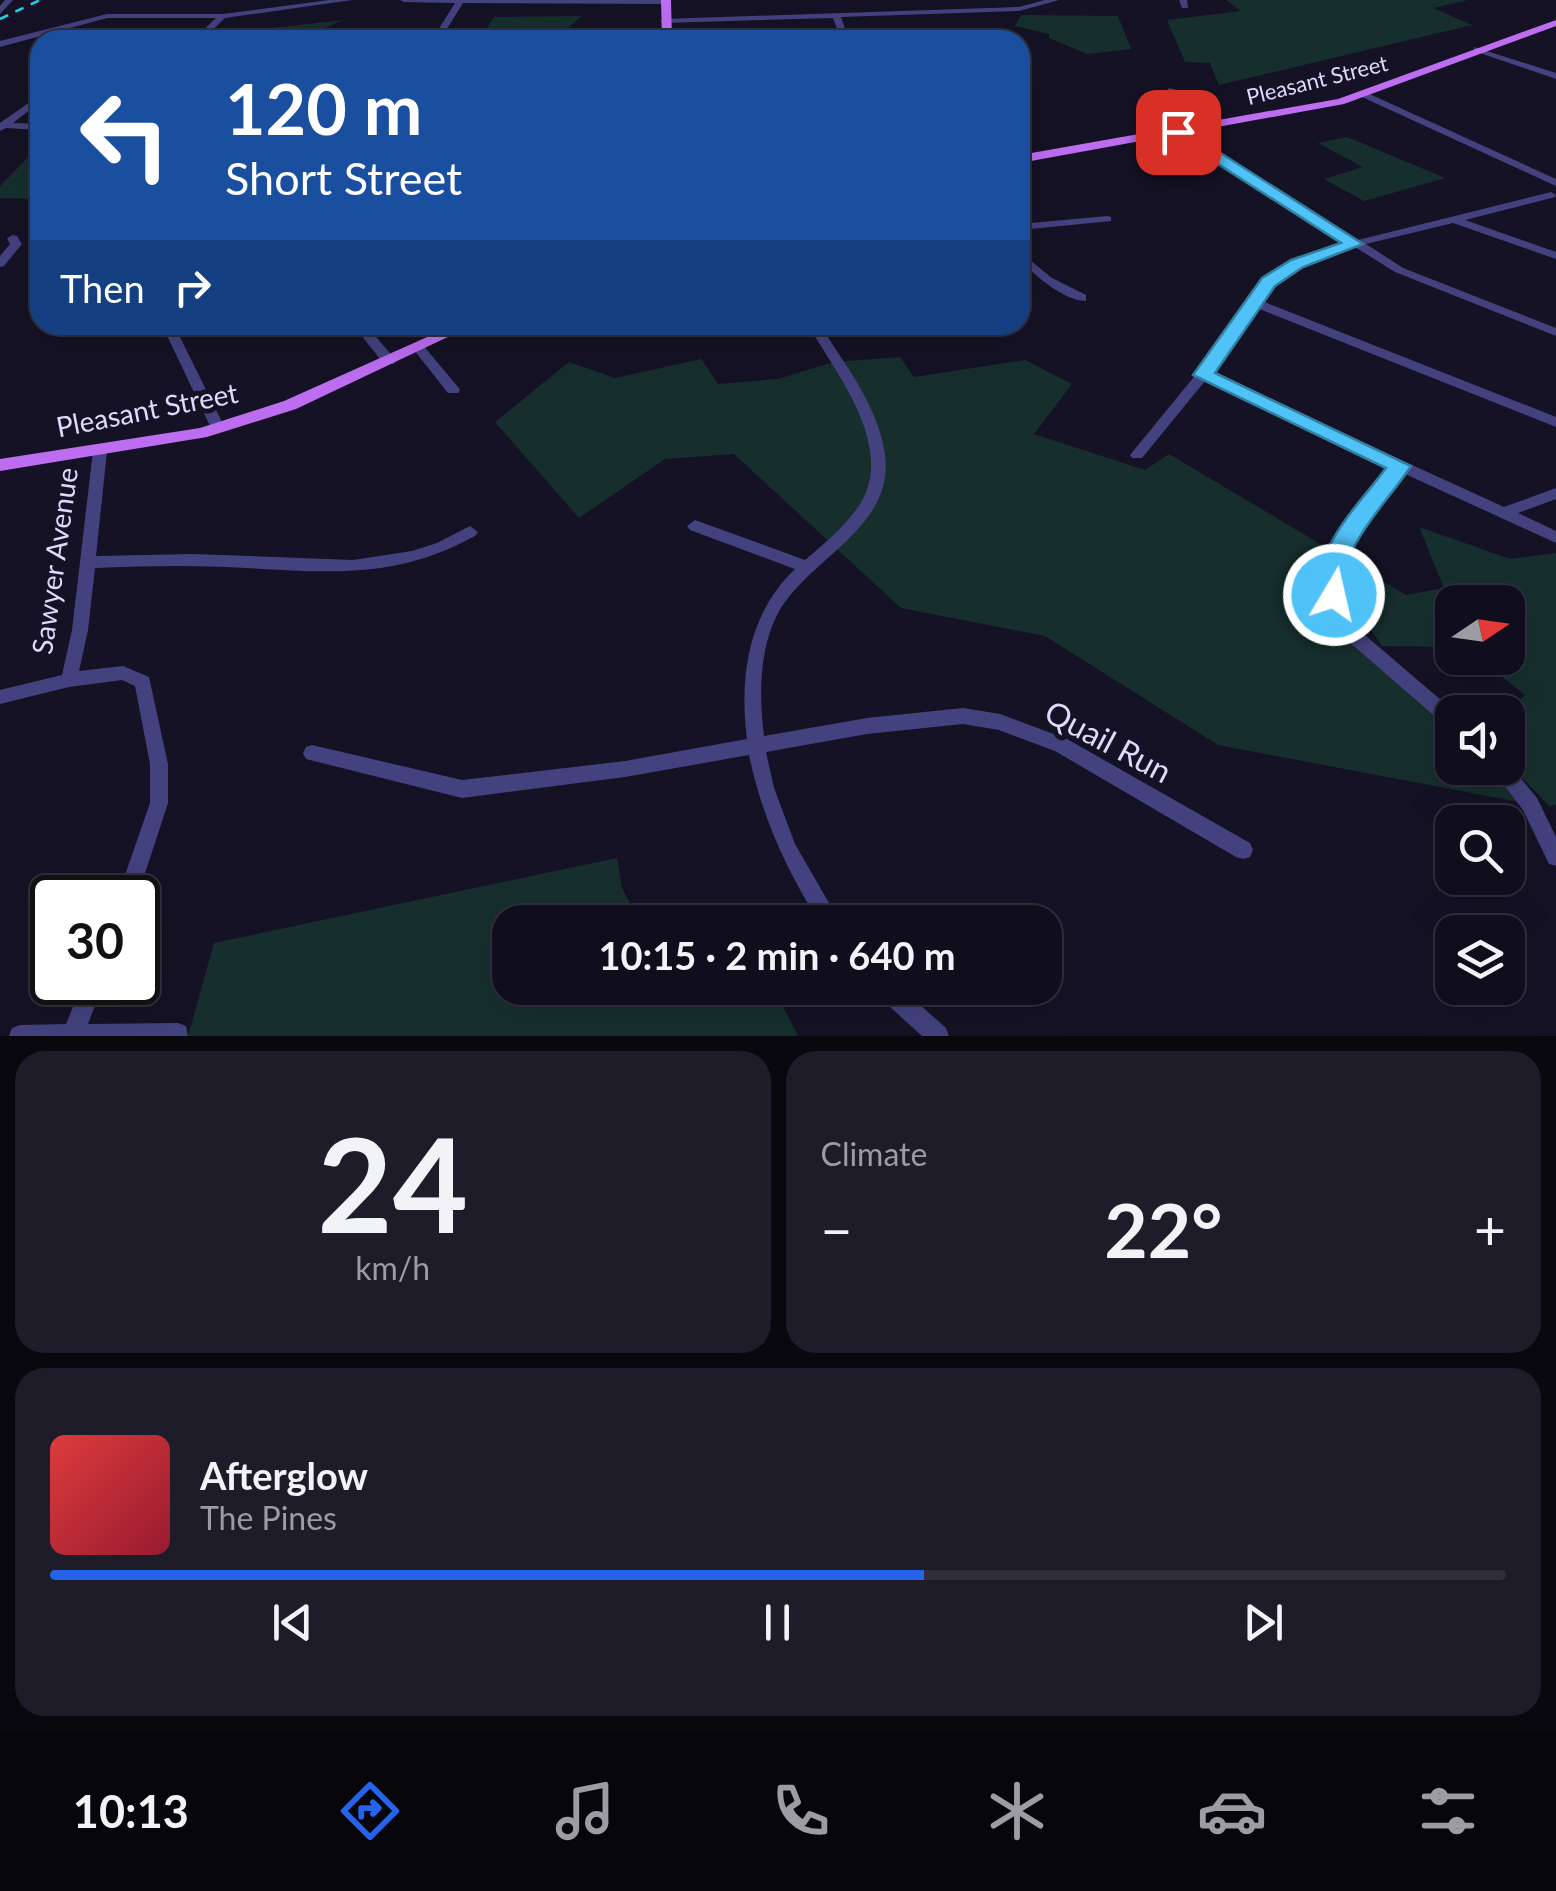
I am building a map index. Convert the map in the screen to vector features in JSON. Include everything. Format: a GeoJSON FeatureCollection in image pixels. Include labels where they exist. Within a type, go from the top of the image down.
{"type":"FeatureCollection","features":[{"type":"Feature","properties":{"kind":"main road"},"geometry":{"type":"LineString","coordinates":[[665,30],[666,1]]}},
{"type":"Feature","properties":{"kind":"main road","name":"Pleasant Street"},"geometry":{"type":"LineString","coordinates":[[1030,157],[1364,95],[1477,49],[1556,23]]}},
{"type":"Feature","properties":{"kind":"main road","name":"Pleasant Street"},"geometry":{"type":"LineString","coordinates":[[0,465],[218,428],[290,404],[445,335]]}},
{"type":"Feature","properties":{"kind":"street"},"geometry":{"type":"LineString","coordinates":[[0,12],[9,0]]}},
{"type":"Feature","properties":{"kind":"street"},"geometry":{"type":"LineString","coordinates":[[107,16],[116,0]]}},
{"type":"Feature","properties":{"kind":"street"},"geometry":{"type":"LineString","coordinates":[[54,30],[107,16],[223,16],[348,0]]}},
{"type":"Feature","properties":{"kind":"street"},"geometry":{"type":"LineString","coordinates":[[404,0],[666,1]]}},
{"type":"Feature","properties":{"kind":"street"},"geometry":{"type":"LineString","coordinates":[[442,30],[461,0]]}},
{"type":"Feature","properties":{"kind":"street"},"geometry":{"type":"LineString","coordinates":[[664,21],[1019,9],[1055,0]]}},
{"type":"Feature","properties":{"kind":"street"},"geometry":{"type":"LineString","coordinates":[[836,14],[842,30]]}},
{"type":"Feature","properties":{"kind":"street"},"geometry":{"type":"LineString","coordinates":[[208,30],[223,16]]}},
{"type":"Feature","properties":{"kind":"street"},"geometry":{"type":"LineString","coordinates":[[0,44],[30,36]]}},
{"type":"Feature","properties":{"kind":"street"},"geometry":{"type":"LineString","coordinates":[[1477,49],[1556,76]]}},
{"type":"Feature","properties":{"kind":"street"},"geometry":{"type":"LineString","coordinates":[[1172,90],[1162,100],[1178,132],[1354,244],[1434,286],[1556,332]]}},
{"type":"Feature","properties":{"kind":"street"},"geometry":{"type":"LineString","coordinates":[[1364,95],[1555,190]]}},
{"type":"Feature","properties":{"kind":"street"},"geometry":{"type":"LineString","coordinates":[[2,127],[30,106]]}},
{"type":"Feature","properties":{"kind":"street"},"geometry":{"type":"LineString","coordinates":[[2,127],[30,126]]}},
{"type":"Feature","properties":{"kind":"street"},"geometry":{"type":"LineString","coordinates":[[1137,456],[1203,375],[1269,282],[1284,269],[1354,244],[1518,204],[1555,190]]}},
{"type":"Feature","properties":{"kind":"street"},"geometry":{"type":"LineString","coordinates":[[1030,226],[1107,219]]}},
{"type":"Feature","properties":{"kind":"street"},"geometry":{"type":"LineString","coordinates":[[1453,219],[1556,256]]}},
{"type":"Feature","properties":{"kind":"street"},"geometry":{"type":"LineString","coordinates":[[0,264],[16,244],[13,238]]}},
{"type":"Feature","properties":{"kind":"street"},"geometry":{"type":"LineString","coordinates":[[1030,264],[1048,280],[1082,298]]}},
{"type":"Feature","properties":{"kind":"street"},"geometry":{"type":"LineString","coordinates":[[1256,302],[1556,422]]}},
{"type":"Feature","properties":{"kind":"street"},"geometry":{"type":"LineString","coordinates":[[173,335],[218,428]]}},
{"type":"Feature","properties":{"kind":"street"},"geometry":{"type":"LineString","coordinates":[[367,335],[389,361]]}},
{"type":"Feature","properties":{"kind":"street"},"geometry":{"type":"LineString","coordinates":[[819,335],[871,430],[878,479],[850,527],[785,590],[760,638],[753,675],[758,746],[769,798],[788,850],[820,905]]}},
{"type":"Feature","properties":{"kind":"street"},"geometry":{"type":"LineString","coordinates":[[418,348],[454,390]]}},
{"type":"Feature","properties":{"kind":"street"},"geometry":{"type":"LineString","coordinates":[[1203,375],[1556,537]]}},
{"type":"Feature","properties":{"kind":"street","name":"Sawyer Avenue"},"geometry":{"type":"LineString","coordinates":[[100,451],[69,680],[123,673],[143,682],[158,764],[159,803],[135,875]]}},
{"type":"Feature","properties":{"kind":"street"},"geometry":{"type":"LineString","coordinates":[[1400,466],[1338,554],[1330,574],[1340,614],[1367,651],[1435,707]]}},
{"type":"Feature","properties":{"kind":"street"},"geometry":{"type":"LineString","coordinates":[[1506,512],[1556,494]]}},
{"type":"Feature","properties":{"kind":"street"},"geometry":{"type":"LineString","coordinates":[[695,526],[808,567]]}},
{"type":"Feature","properties":{"kind":"street"},"geometry":{"type":"LineString","coordinates":[[88,562],[149,559],[354,566],[425,556],[470,532]]}},
{"type":"Feature","properties":{"kind":"street"},"geometry":{"type":"LineString","coordinates":[[0,697],[69,680]]}},
{"type":"Feature","properties":{"kind":"street","name":"Quail Run"},"geometry":{"type":"LineString","coordinates":[[312,753],[462,788],[626,769],[963,716],[1000,722],[1062,745],[1242,850]]}},
{"type":"Feature","properties":{"kind":"street"},"geometry":{"type":"LineString","coordinates":[[1514,785],[1530,804],[1556,857]]}},
{"type":"Feature","properties":{"kind":"street"},"geometry":{"type":"LineString","coordinates":[[74,1032],[85,1005]]}},
{"type":"Feature","properties":{"kind":"street"},"geometry":{"type":"LineString","coordinates":[[904,1005],[938,1036]]}},
{"type":"Feature","properties":{"kind":"street"},"geometry":{"type":"LineString","coordinates":[[20,1036],[74,1032],[178,1034]]}},
{"type":"Feature","properties":{"kind":"green space"},"geometry":{"type":"Polygon","coordinates":[[[1226,0],[1468,0],[1433,8],[1472,25],[1219,85],[1210,63],[1185,62],[1167,20],[1241,11],[1226,0]]]}},
{"type":"Feature","properties":{"kind":"green space"},"geometry":{"type":"Polygon","coordinates":[[[1021,15],[1118,16],[1131,49],[1087,54],[1049,38],[1049,34],[1015,26],[1021,15]]]}},
{"type":"Feature","properties":{"kind":"green space"},"geometry":{"type":"Polygon","coordinates":[[[582,16],[566,30],[486,30],[494,17],[582,16]]]}},
{"type":"Feature","properties":{"kind":"green space"},"geometry":{"type":"Polygon","coordinates":[[[344,20],[320,30],[262,29],[344,20]]]}},
{"type":"Feature","properties":{"kind":"green space"},"geometry":{"type":"Polygon","coordinates":[[[1347,137],[1445,178],[1364,201],[1324,179],[1363,167],[1318,143],[1347,137]]]}},
{"type":"Feature","properties":{"kind":"green space"},"geometry":{"type":"Polygon","coordinates":[[[30,155],[30,199],[0,198],[0,186],[30,155]]]}},
{"type":"Feature","properties":{"kind":"green space"},"geometry":{"type":"Polygon","coordinates":[[[900,357],[914,377],[1025,360],[1072,384],[1034,434],[1145,470],[1169,454],[1337,554],[1340,614],[1435,705],[1435,785],[1514,785],[1530,804],[1218,745],[1045,636],[901,608],[734,454],[665,459],[579,518],[495,422],[569,362],[615,378],[701,359],[718,384],[778,379],[834,362],[900,357]]]}},
{"type":"Feature","properties":{"kind":"green space"},"geometry":{"type":"Polygon","coordinates":[[[1419,527],[1510,559],[1556,553],[1556,805],[1549,806],[1525,781],[1525,695],[1500,675],[1525,675],[1525,585],[1443,585],[1419,527]]]}},
{"type":"Feature","properties":{"kind":"green space"},"geometry":{"type":"Polygon","coordinates":[[[1352,563],[1406,595],[1435,590],[1435,647],[1382,646],[1349,598],[1352,563]]]}},
{"type":"Feature","properties":{"kind":"green space"},"geometry":{"type":"Polygon","coordinates":[[[617,858],[622,888],[631,905],[492,905],[492,1005],[782,1005],[798,1036],[188,1036],[214,943],[617,858]]]}},
{"type":"Feature","properties":{"kind":"railway"},"geometry":{"type":"LineString","coordinates":[[0,19],[40,0]]}},
{"type":"Feature","properties":{"kind":"route"},"geometry":{"type":"LineString","coordinates":[[1178,132],[1354,244],[1297,263],[1269,282],[1203,375],[1400,466],[1338,554],[1330,574],[1334,595]]}}]}
